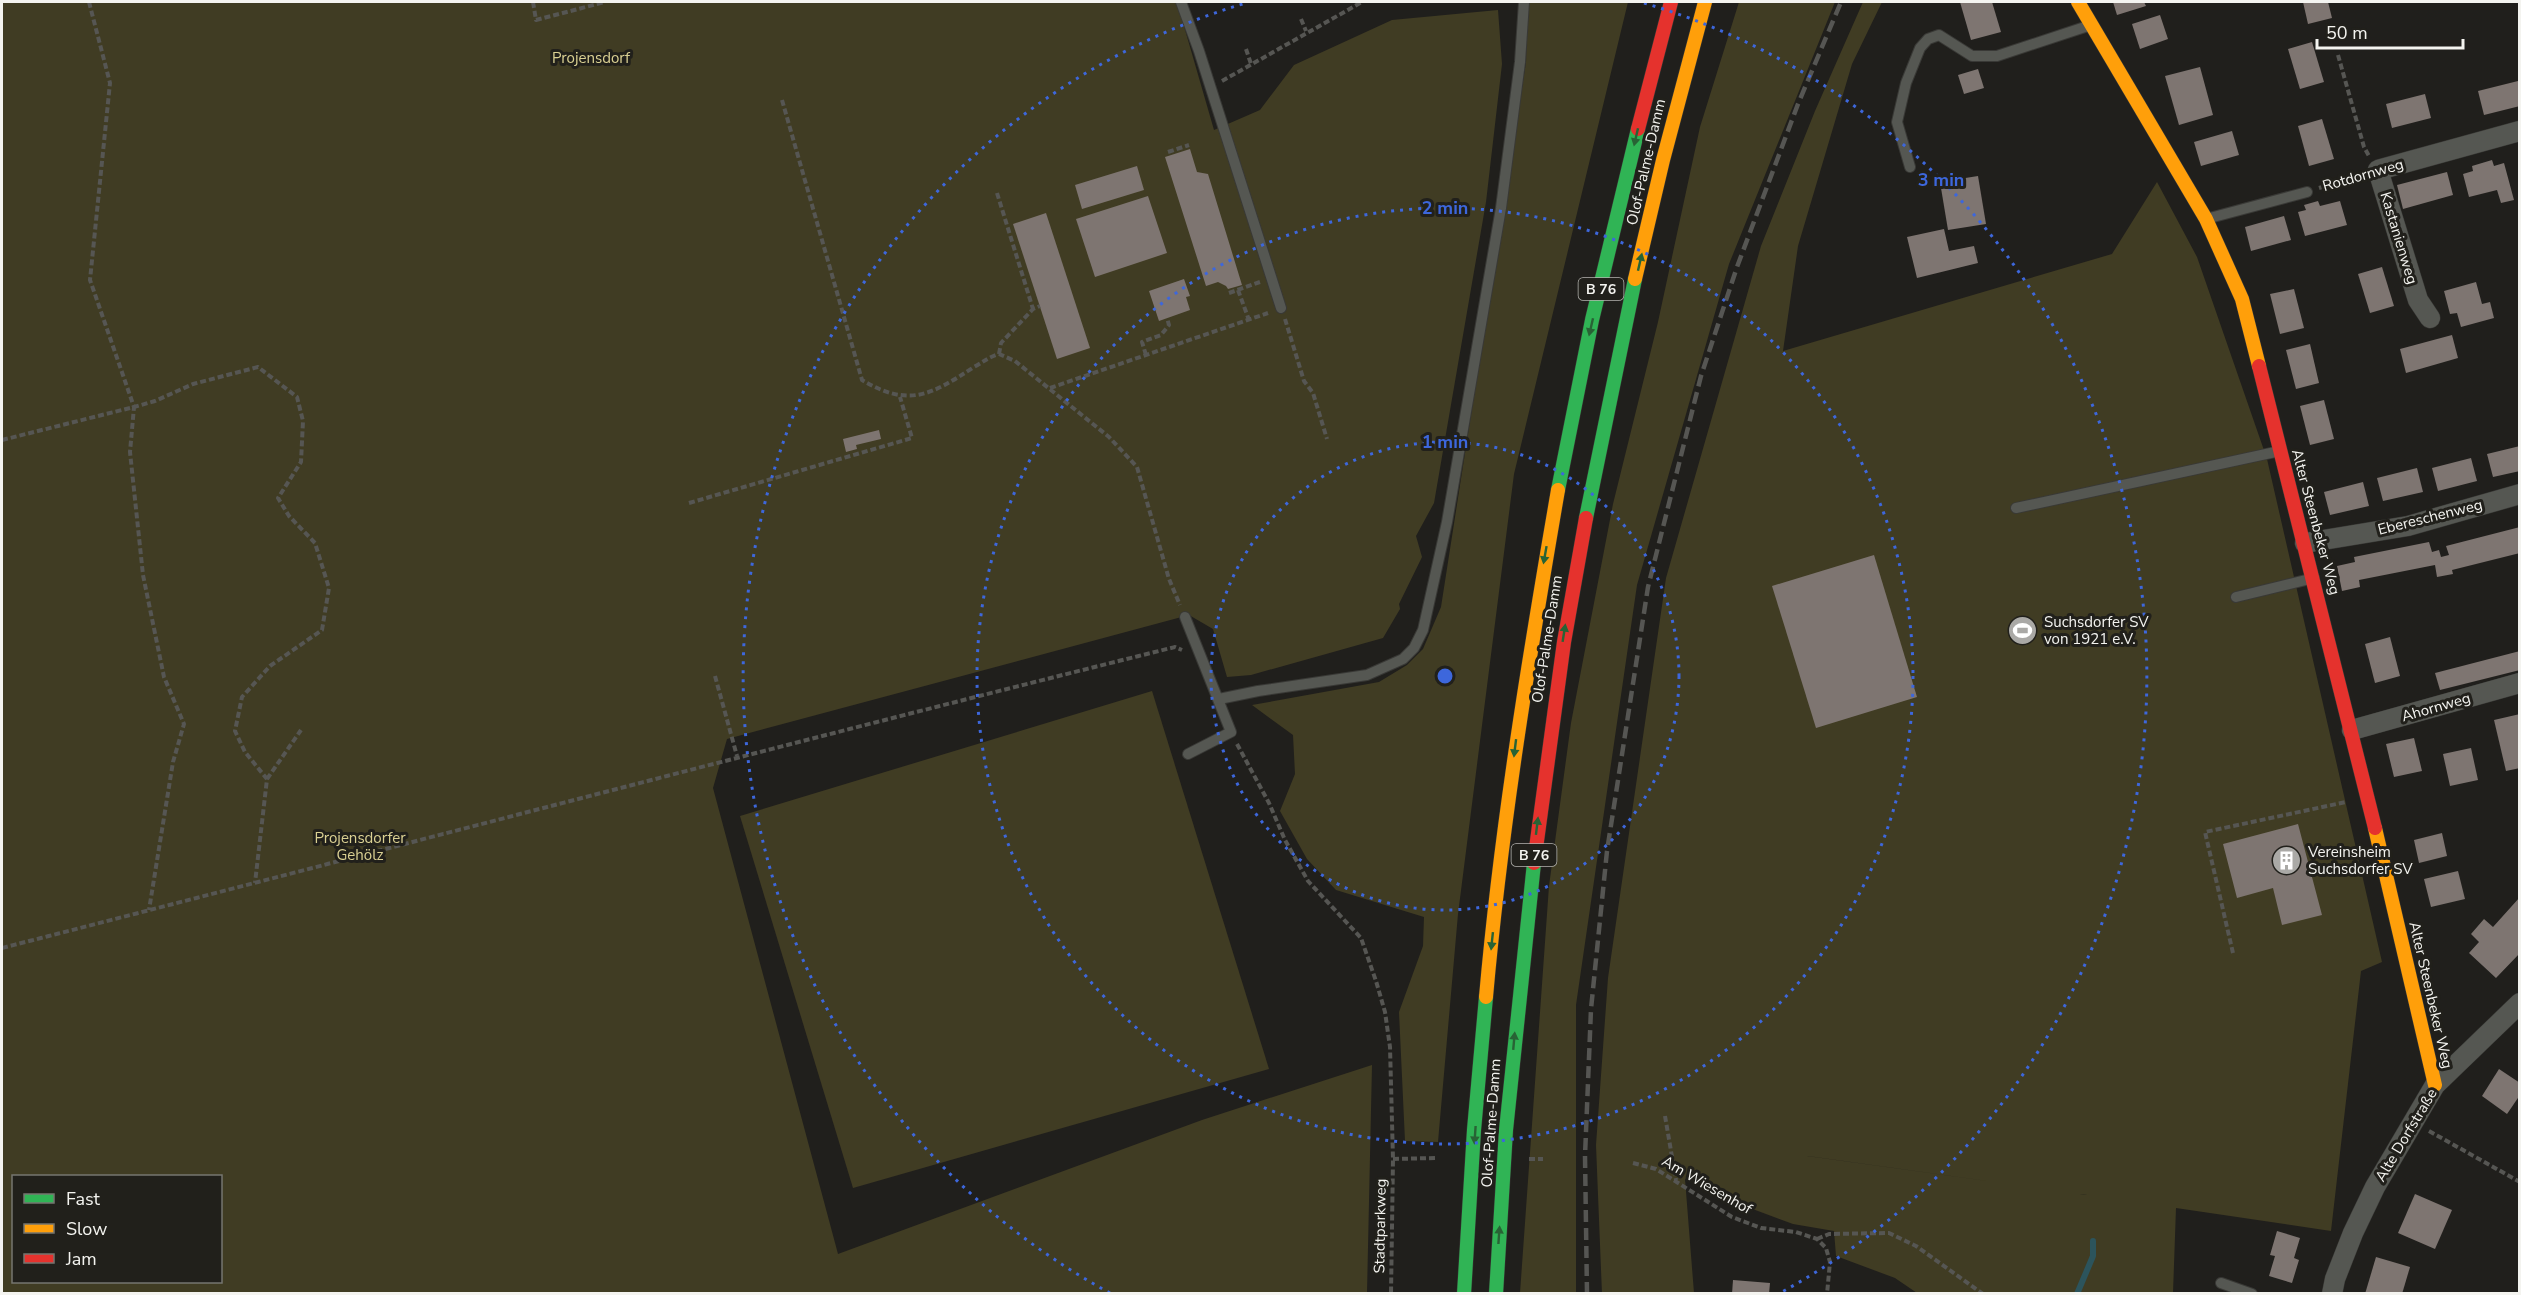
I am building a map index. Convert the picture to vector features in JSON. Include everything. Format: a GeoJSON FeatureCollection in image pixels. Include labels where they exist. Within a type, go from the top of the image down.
{"type":"FeatureCollection","features":[{"type":"Feature","properties":{"kind":"main road"},"geometry":{"type":"LineString","coordinates":[[1649,80],[1658,2]]}},
{"type":"Feature","properties":{"kind":"main road","name":"Olof-Palme-Damm"},"geometry":{"type":"LineString","coordinates":[[1464,1293],[1482,1035],[1518,718],[1547,545],[1576,394],[1649,80],[1671,2]]}},
{"type":"Feature","properties":{"kind":"main road","name":"Olof-Palme-Damm"},"geometry":{"type":"LineString","coordinates":[[1496,1293],[1514,1034],[1548,738],[1564,633],[1603,421],[1678,97],[1705,2]]}},
{"type":"Feature","properties":{"kind":"main road"},"geometry":{"type":"LineString","coordinates":[[1678,97],[1719,2]]}},
{"type":"Feature","properties":{"kind":"main road","name":"Alter Steenbeker Weg"},"geometry":{"type":"LineString","coordinates":[[2078,2],[2206,219],[2242,299],[2352,730],[2435,1085]]}},
{"type":"Feature","properties":{"kind":"street","name":"Rotdornweg"},"geometry":{"type":"LineString","coordinates":[[2378,170],[2520,131]]}},
{"type":"Feature","properties":{"kind":"street","name":"Kastanienweg"},"geometry":{"type":"LineString","coordinates":[[2378,170],[2418,300],[2430,318]]}},
{"type":"Feature","properties":{"kind":"street","name":"Ebereschenweg"},"geometry":{"type":"LineString","coordinates":[[2305,543],[2408,526],[2520,494]]}},
{"type":"Feature","properties":{"kind":"street","name":"Ahornweg"},"geometry":{"type":"LineString","coordinates":[[2352,730],[2520,683]]}},
{"type":"Feature","properties":{"kind":"street","name":"Alte Dorfstraße"},"geometry":{"type":"LineString","coordinates":[[2332,1293],[2353,1233],[2375,1187],[2435,1085],[2520,1003]]}},
{"type":"Feature","properties":{"kind":"lane"},"geometry":{"type":"LineString","coordinates":[[1181,2],[1281,308]]}},
{"type":"Feature","properties":{"kind":"lane"},"geometry":{"type":"LineString","coordinates":[[1219,699],[1367,675],[1403,659],[1414,648],[1423,630],[1448,522],[1501,208],[1520,62],[1524,2]]}},
{"type":"Feature","properties":{"kind":"lane"},"geometry":{"type":"LineString","coordinates":[[1910,168],[1897,122],[1906,83],[1920,48],[1928,39],[1939,35],[1972,56],[1997,56],[2092,25]]}},
{"type":"Feature","properties":{"kind":"lane","name":"Rotdornweg"},"geometry":{"type":"LineString","coordinates":[[2206,219],[2307,192]]}},
{"type":"Feature","properties":{"kind":"lane"},"geometry":{"type":"LineString","coordinates":[[2016,508],[2280,451]]}},
{"type":"Feature","properties":{"kind":"lane"},"geometry":{"type":"LineString","coordinates":[[2236,597],[2314,578]]}},
{"type":"Feature","properties":{"kind":"lane"},"geometry":{"type":"LineString","coordinates":[[1185,617],[1231,732],[1188,754]]}},
{"type":"Feature","properties":{"kind":"lane"},"geometry":{"type":"LineString","coordinates":[[2221,1283],[2252,1293]]}},
{"type":"Feature","properties":{"kind":"path"},"geometry":{"type":"LineString","coordinates":[[89,2],[110,82],[90,280],[134,407],[130,452],[143,575],[164,677],[184,724],[173,762],[149,910]]}},
{"type":"Feature","properties":{"kind":"path"},"geometry":{"type":"LineString","coordinates":[[533,2],[536,20],[605,2]]}},
{"type":"Feature","properties":{"kind":"path"},"geometry":{"type":"LineString","coordinates":[[1210,88],[1306,31],[1362,2]]}},
{"type":"Feature","properties":{"kind":"path"},"geometry":{"type":"LineString","coordinates":[[1301,19],[1306,31]]}},
{"type":"Feature","properties":{"kind":"path"},"geometry":{"type":"LineString","coordinates":[[1246,49],[1251,64]]}},
{"type":"Feature","properties":{"kind":"path"},"geometry":{"type":"LineString","coordinates":[[2338,55],[2364,147],[2378,170]]}},
{"type":"Feature","properties":{"kind":"path"},"geometry":{"type":"LineString","coordinates":[[782,100],[862,380],[900,397],[924,394],[989,357],[999,354],[1015,361],[1109,436],[1137,467],[1169,579],[1185,617]]}},
{"type":"Feature","properties":{"kind":"path"},"geometry":{"type":"LineString","coordinates":[[1168,152],[1189,145]]}},
{"type":"Feature","properties":{"kind":"path","name":"Rotdornweg"},"geometry":{"type":"LineString","coordinates":[[2307,192],[2378,170]]}},
{"type":"Feature","properties":{"kind":"path"},"geometry":{"type":"LineString","coordinates":[[997,193],[1033,309]]}},
{"type":"Feature","properties":{"kind":"path"},"geometry":{"type":"LineString","coordinates":[[1229,293],[1272,278]]}},
{"type":"Feature","properties":{"kind":"path"},"geometry":{"type":"LineString","coordinates":[[1238,290],[1249,320]]}},
{"type":"Feature","properties":{"kind":"path"},"geometry":{"type":"LineString","coordinates":[[999,354],[1001,343],[1033,309],[1040,306]]}},
{"type":"Feature","properties":{"kind":"path"},"geometry":{"type":"LineString","coordinates":[[1050,388],[1281,308],[1304,381],[1313,393],[1328,439]]}},
{"type":"Feature","properties":{"kind":"path"},"geometry":{"type":"LineString","coordinates":[[1146,355],[1142,342],[1161,335],[1169,325],[1167,318]]}},
{"type":"Feature","properties":{"kind":"path"},"geometry":{"type":"LineString","coordinates":[[2,440],[134,407],[193,384],[258,367],[297,397],[303,421],[301,462],[278,498],[289,516],[315,543],[329,588],[322,630],[270,666],[243,697],[235,731],[245,752],[267,779]]}},
{"type":"Feature","properties":{"kind":"path"},"geometry":{"type":"LineString","coordinates":[[689,503],[912,438],[900,397]]}},
{"type":"Feature","properties":{"kind":"path"},"geometry":{"type":"LineString","coordinates":[[2,948],[737,756],[1175,647],[1202,658]]}},
{"type":"Feature","properties":{"kind":"path"},"geometry":{"type":"LineString","coordinates":[[715,676],[737,756]]}},
{"type":"Feature","properties":{"kind":"path"},"geometry":{"type":"LineString","coordinates":[[255,883],[267,779],[301,730]]}},
{"type":"Feature","properties":{"kind":"path","name":"Stadtparkweg"},"geometry":{"type":"LineString","coordinates":[[1231,732],[1308,881],[1361,938],[1366,947],[1385,1012],[1390,1047],[1393,1159],[1391,1293]]}},
{"type":"Feature","properties":{"kind":"path"},"geometry":{"type":"LineString","coordinates":[[2233,954],[2205,832],[2367,797]]}},
{"type":"Feature","properties":{"kind":"path"},"geometry":{"type":"LineString","coordinates":[[1665,1116],[1676,1180]]}},
{"type":"Feature","properties":{"kind":"path"},"geometry":{"type":"LineString","coordinates":[[2414,1122],[2520,1182]]}},
{"type":"Feature","properties":{"kind":"path"},"geometry":{"type":"LineString","coordinates":[[1393,1159],[1436,1158]]}},
{"type":"Feature","properties":{"kind":"path"},"geometry":{"type":"LineString","coordinates":[[1525,1159],[1543,1159]]}},
{"type":"Feature","properties":{"kind":"path","name":"Am Wiesenhof"},"geometry":{"type":"LineString","coordinates":[[1633,1163],[1656,1168],[1732,1217],[1761,1228],[1796,1232],[1817,1239]]}},
{"type":"Feature","properties":{"kind":"path"},"geometry":{"type":"LineString","coordinates":[[1827,1293],[1830,1262],[1826,1248],[1817,1239],[1829,1234],[1889,1233],[1916,1246],[1983,1293]]}},
{"type":"Feature","properties":{"kind":"green space","name":"Projensdorfer Gehölz"},"geometry":{"type":"Polygon","coordinates":[[[2,2],[1177,2],[1214,130],[1260,110],[1294,65],[1392,20],[1498,10],[1502,64],[1486,202],[1434,503],[1416,536],[1422,557],[1399,604],[1400,609],[1383,638],[1251,675],[1227,677],[1213,629],[1189,615],[727,739],[713,788],[838,1254],[1202,1120],[1372,1065],[1367,1293],[2,1294],[2,2]]]}},
{"type":"Feature","properties":{"kind":"green space"},"geometry":{"type":"Polygon","coordinates":[[[1527,2],[1628,2],[1514,474],[1458,914],[1438,1142],[1405,1141],[1399,1012],[1423,946],[1424,917],[1336,890],[1307,859],[1280,811],[1295,774],[1293,735],[1252,705],[1379,682],[1407,665],[1423,649],[1441,607],[1526,62],[1527,2]]]}},
{"type":"Feature","properties":{"kind":"green space"},"geometry":{"type":"Polygon","coordinates":[[[1739,2],[1835,2],[1729,264],[1637,585],[1576,1005],[1576,1293],[1520,1293],[1549,886],[1571,723],[1613,504],[1658,322],[1700,127],[1739,2]]]}},
{"type":"Feature","properties":{"kind":"green space","name":"Suchsdorfer SV von 1921 e.V."},"geometry":{"type":"Polygon","coordinates":[[[1863,2],[1882,2],[1852,64],[1798,246],[1783,351],[2112,254],[2157,182],[2197,257],[2267,459],[2382,962],[2361,971],[2331,1231],[2176,1208],[2173,1293],[1917,1293],[1895,1278],[1836,1256],[1834,1231],[1793,1224],[1742,1205],[1685,1179],[1694,1293],[1602,1294],[1596,1145],[1608,978],[1666,578],[1761,246],[1815,111],[1863,2]]]}},
{"type":"Feature","properties":{"kind":"green space"},"geometry":{"type":"Polygon","coordinates":[[[1152,691],[1269,1069],[853,1188],[740,816],[1152,691]]]}},
{"type":"Feature","properties":{"kind":"building"},"geometry":{"type":"Polygon","coordinates":[[[1960,2],[1992,2],[2001,32],[1971,40],[1960,2]]]}},
{"type":"Feature","properties":{"kind":"building"},"geometry":{"type":"Polygon","coordinates":[[[2113,2],[2144,2],[2146,6],[2117,15],[2113,2]]]}},
{"type":"Feature","properties":{"kind":"building"},"geometry":{"type":"Polygon","coordinates":[[[2303,2],[2328,2],[2332,18],[2308,24],[2303,2]]]}},
{"type":"Feature","properties":{"kind":"building"},"geometry":{"type":"Polygon","coordinates":[[[2160,15],[2168,39],[2140,49],[2132,24],[2160,15]]]}},
{"type":"Feature","properties":{"kind":"building"},"geometry":{"type":"Polygon","coordinates":[[[2312,42],[2324,82],[2300,89],[2288,49],[2312,42]]]}},
{"type":"Feature","properties":{"kind":"building"},"geometry":{"type":"Polygon","coordinates":[[[2200,67],[2213,115],[2179,125],[2165,76],[2200,67]]]}},
{"type":"Feature","properties":{"kind":"building"},"geometry":{"type":"Polygon","coordinates":[[[1978,69],[1984,88],[1964,94],[1958,75],[1978,69]]]}},
{"type":"Feature","properties":{"kind":"building"},"geometry":{"type":"Polygon","coordinates":[[[2518,81],[2520,106],[2484,115],[2478,91],[2518,81]]]}},
{"type":"Feature","properties":{"kind":"building"},"geometry":{"type":"Polygon","coordinates":[[[2425,94],[2431,118],[2392,128],[2386,104],[2425,94]]]}},
{"type":"Feature","properties":{"kind":"building"},"geometry":{"type":"Polygon","coordinates":[[[2322,119],[2334,159],[2309,166],[2298,126],[2322,119]]]}},
{"type":"Feature","properties":{"kind":"building"},"geometry":{"type":"Polygon","coordinates":[[[2232,131],[2239,155],[2201,166],[2194,142],[2232,131]]]}},
{"type":"Feature","properties":{"kind":"building"},"geometry":{"type":"Polygon","coordinates":[[[1190,149],[1197,172],[1208,174],[1242,285],[1228,289],[1218,282],[1206,286],[1165,157],[1190,149]]]}},
{"type":"Feature","properties":{"kind":"building"},"geometry":{"type":"Polygon","coordinates":[[[2492,160],[2494,166],[2504,163],[2514,200],[2501,203],[2497,190],[2469,197],[2463,174],[2473,171],[2472,166],[2492,160]]]}},
{"type":"Feature","properties":{"kind":"building"},"geometry":{"type":"Polygon","coordinates":[[[1137,166],[1144,190],[1082,209],[1075,185],[1137,166]]]}},
{"type":"Feature","properties":{"kind":"building"},"geometry":{"type":"Polygon","coordinates":[[[2447,172],[2453,195],[2403,209],[2397,185],[2447,172]]]}},
{"type":"Feature","properties":{"kind":"building"},"geometry":{"type":"Polygon","coordinates":[[[1978,176],[1986,224],[1948,230],[1940,182],[1978,176]]]}},
{"type":"Feature","properties":{"kind":"building"},"geometry":{"type":"Polygon","coordinates":[[[1148,196],[1167,253],[1095,277],[1076,219],[1148,196]]]}},
{"type":"Feature","properties":{"kind":"building"},"geometry":{"type":"Polygon","coordinates":[[[2318,201],[2320,206],[2340,201],[2347,225],[2305,236],[2298,212],[2306,210],[2304,205],[2318,201]]]}},
{"type":"Feature","properties":{"kind":"building"},"geometry":{"type":"Polygon","coordinates":[[[1046,213],[1090,348],[1057,359],[1013,224],[1046,213]]]}},
{"type":"Feature","properties":{"kind":"building"},"geometry":{"type":"Polygon","coordinates":[[[2284,216],[2291,240],[2251,251],[2245,227],[2284,216]]]}},
{"type":"Feature","properties":{"kind":"building"},"geometry":{"type":"Polygon","coordinates":[[[1944,229],[1949,251],[1974,246],[1978,263],[1917,278],[1907,237],[1944,229]]]}},
{"type":"Feature","properties":{"kind":"building"},"geometry":{"type":"Polygon","coordinates":[[[2382,267],[2394,306],[2370,313],[2358,274],[2382,267]]]}},
{"type":"Feature","properties":{"kind":"building"},"geometry":{"type":"Polygon","coordinates":[[[1184,279],[1190,296],[1186,297],[1190,310],[1159,321],[1149,291],[1184,279]]]}},
{"type":"Feature","properties":{"kind":"building"},"geometry":{"type":"Polygon","coordinates":[[[2476,282],[2482,304],[2490,302],[2494,318],[2461,327],[2457,313],[2450,314],[2444,291],[2476,282]]]}},
{"type":"Feature","properties":{"kind":"building"},"geometry":{"type":"Polygon","coordinates":[[[2294,289],[2304,328],[2280,334],[2270,294],[2294,289]]]}},
{"type":"Feature","properties":{"kind":"building"},"geometry":{"type":"Polygon","coordinates":[[[2452,335],[2458,358],[2406,373],[2400,349],[2452,335]]]}},
{"type":"Feature","properties":{"kind":"building"},"geometry":{"type":"Polygon","coordinates":[[[2310,344],[2319,383],[2296,389],[2286,350],[2310,344]]]}},
{"type":"Feature","properties":{"kind":"building"},"geometry":{"type":"Polygon","coordinates":[[[2324,400],[2334,439],[2310,445],[2300,406],[2324,400]]]}},
{"type":"Feature","properties":{"kind":"building"},"geometry":{"type":"Polygon","coordinates":[[[879,430],[881,439],[856,445],[857,449],[846,452],[843,439],[879,430]]]}},
{"type":"Feature","properties":{"kind":"building"},"geometry":{"type":"Polygon","coordinates":[[[2520,446],[2520,471],[2493,477],[2487,454],[2520,446]]]}},
{"type":"Feature","properties":{"kind":"building"},"geometry":{"type":"Polygon","coordinates":[[[2471,458],[2477,481],[2438,491],[2432,468],[2471,458]]]}},
{"type":"Feature","properties":{"kind":"building"},"geometry":{"type":"Polygon","coordinates":[[[2417,468],[2423,492],[2383,501],[2377,478],[2417,468]]]}},
{"type":"Feature","properties":{"kind":"building"},"geometry":{"type":"Polygon","coordinates":[[[2363,482],[2369,506],[2330,515],[2324,492],[2363,482]]]}},
{"type":"Feature","properties":{"kind":"building"},"geometry":{"type":"Polygon","coordinates":[[[2520,527],[2520,553],[2452,570],[2453,574],[2437,577],[2435,565],[2359,580],[2360,587],[2342,591],[2337,566],[2355,562],[2354,557],[2429,542],[2432,552],[2439,550],[2441,557],[2449,555],[2446,546],[2520,527]]]}},
{"type":"Feature","properties":{"kind":"building"},"geometry":{"type":"Polygon","coordinates":[[[1874,555],[1917,697],[1816,728],[1772,586],[1874,555]]]}},
{"type":"Feature","properties":{"kind":"building"},"geometry":{"type":"Polygon","coordinates":[[[2390,637],[2400,676],[2375,683],[2365,644],[2390,637]]]}},
{"type":"Feature","properties":{"kind":"building"},"geometry":{"type":"Polygon","coordinates":[[[2520,651],[2520,670],[2440,690],[2435,673],[2520,651]]]}},
{"type":"Feature","properties":{"kind":"building"},"geometry":{"type":"Polygon","coordinates":[[[2520,714],[2520,768],[2506,771],[2494,720],[2520,714]]]}},
{"type":"Feature","properties":{"kind":"building"},"geometry":{"type":"Polygon","coordinates":[[[2414,738],[2422,771],[2394,777],[2386,744],[2414,738]]]}},
{"type":"Feature","properties":{"kind":"building"},"geometry":{"type":"Polygon","coordinates":[[[2471,748],[2478,780],[2450,786],[2443,754],[2471,748]]]}},
{"type":"Feature","properties":{"kind":"building","name":"Vereinsheim Suchsdorfer SV"},"geometry":{"type":"Polygon","coordinates":[[[2298,824],[2322,915],[2282,925],[2273,888],[2237,898],[2223,844],[2298,824]]]}},
{"type":"Feature","properties":{"kind":"building"},"geometry":{"type":"Polygon","coordinates":[[[2442,833],[2447,856],[2419,863],[2414,840],[2442,833]]]}},
{"type":"Feature","properties":{"kind":"building"},"geometry":{"type":"Polygon","coordinates":[[[2458,871],[2465,899],[2431,907],[2424,879],[2458,871]]]}},
{"type":"Feature","properties":{"kind":"building"},"geometry":{"type":"Polygon","coordinates":[[[2520,897],[2520,953],[2496,978],[2469,953],[2479,942],[2471,934],[2484,919],[2493,927],[2520,897]]]}},
{"type":"Feature","properties":{"kind":"building"},"geometry":{"type":"Polygon","coordinates":[[[2499,1069],[2520,1083],[2520,1095],[2507,1114],[2482,1096],[2499,1069]]]}},
{"type":"Feature","properties":{"kind":"building"},"geometry":{"type":"Polygon","coordinates":[[[2415,1194],[2452,1210],[2435,1249],[2398,1233],[2415,1194]]]}},
{"type":"Feature","properties":{"kind":"building"},"geometry":{"type":"Polygon","coordinates":[[[2277,1231],[2300,1238],[2294,1258],[2299,1260],[2292,1283],[2269,1276],[2275,1256],[2270,1255],[2277,1231]]]}},
{"type":"Feature","properties":{"kind":"building"},"geometry":{"type":"Polygon","coordinates":[[[2376,1257],[2410,1267],[2402,1294],[2365,1294],[2376,1257]]]}},
{"type":"Feature","properties":{"kind":"building"},"geometry":{"type":"Polygon","coordinates":[[[1733,1280],[1770,1283],[1769,1294],[1732,1294],[1733,1280]]]}},
{"type":"Feature","properties":{"kind":"waterway"},"geometry":{"type":"LineString","coordinates":[[2077,1294],[2093,1256],[2093,1241]]}},
{"type":"Feature","properties":{"kind":"railway"},"geometry":{"type":"LineString","coordinates":[[1587,1294],[1585,1156],[1591,1009],[1607,851],[1648,587],[1701,376],[1737,267],[1798,104],[1841,2]]}},
{"type":"Feature","properties":{"kind":"traffic: fast"},"geometry":{"type":"LineString","coordinates":[[1558,490],[1592,320],[1638,129]]}},
{"type":"Feature","properties":{"kind":"traffic: fast"},"geometry":{"type":"LineString","coordinates":[[1586,518],[1635,279]]}},
{"type":"Feature","properties":{"kind":"traffic: fast"},"geometry":{"type":"LineString","coordinates":[[1496,1294],[1506,1130],[1534,863]]}},
{"type":"Feature","properties":{"kind":"traffic: fast"},"geometry":{"type":"LineString","coordinates":[[1464,1294],[1474,1130],[1486,997]]}},
{"type":"Feature","properties":{"kind":"traffic: slow"},"geometry":{"type":"LineString","coordinates":[[1635,279],[1663,160],[1705,2]]}},
{"type":"Feature","properties":{"kind":"traffic: slow"},"geometry":{"type":"LineString","coordinates":[[2078,2],[2206,219],[2242,299],[2259,366]]}},
{"type":"Feature","properties":{"kind":"traffic: slow"},"geometry":{"type":"LineString","coordinates":[[1486,997],[1492,933],[1526,679],[1558,490]]}},
{"type":"Feature","properties":{"kind":"traffic: slow"},"geometry":{"type":"LineString","coordinates":[[2375,828],[2435,1085]]}},
{"type":"Feature","properties":{"kind":"traffic: jam"},"geometry":{"type":"LineString","coordinates":[[1638,129],[1671,2]]}},
{"type":"Feature","properties":{"kind":"traffic: jam"},"geometry":{"type":"LineString","coordinates":[[2259,366],[2375,828]]}},
{"type":"Feature","properties":{"kind":"traffic: jam"},"geometry":{"type":"LineString","coordinates":[[1534,863],[1564,642],[1586,518]]}},
{"type":"Feature","properties":{"kind":"place","name":"Suchsdorfer SV von 1921 e.V."},"geometry":{"type":"Point","coordinates":[2023,631]}},
{"type":"Feature","properties":{"kind":"place","name":"Vereinsheim Suchsdorfer SV"},"geometry":{"type":"Point","coordinates":[2287,861]}},
{"type":"Feature","properties":{"kind":"park label","name":"Projensdorf"},"geometry":{"type":"Point","coordinates":[591,58]}}]}
